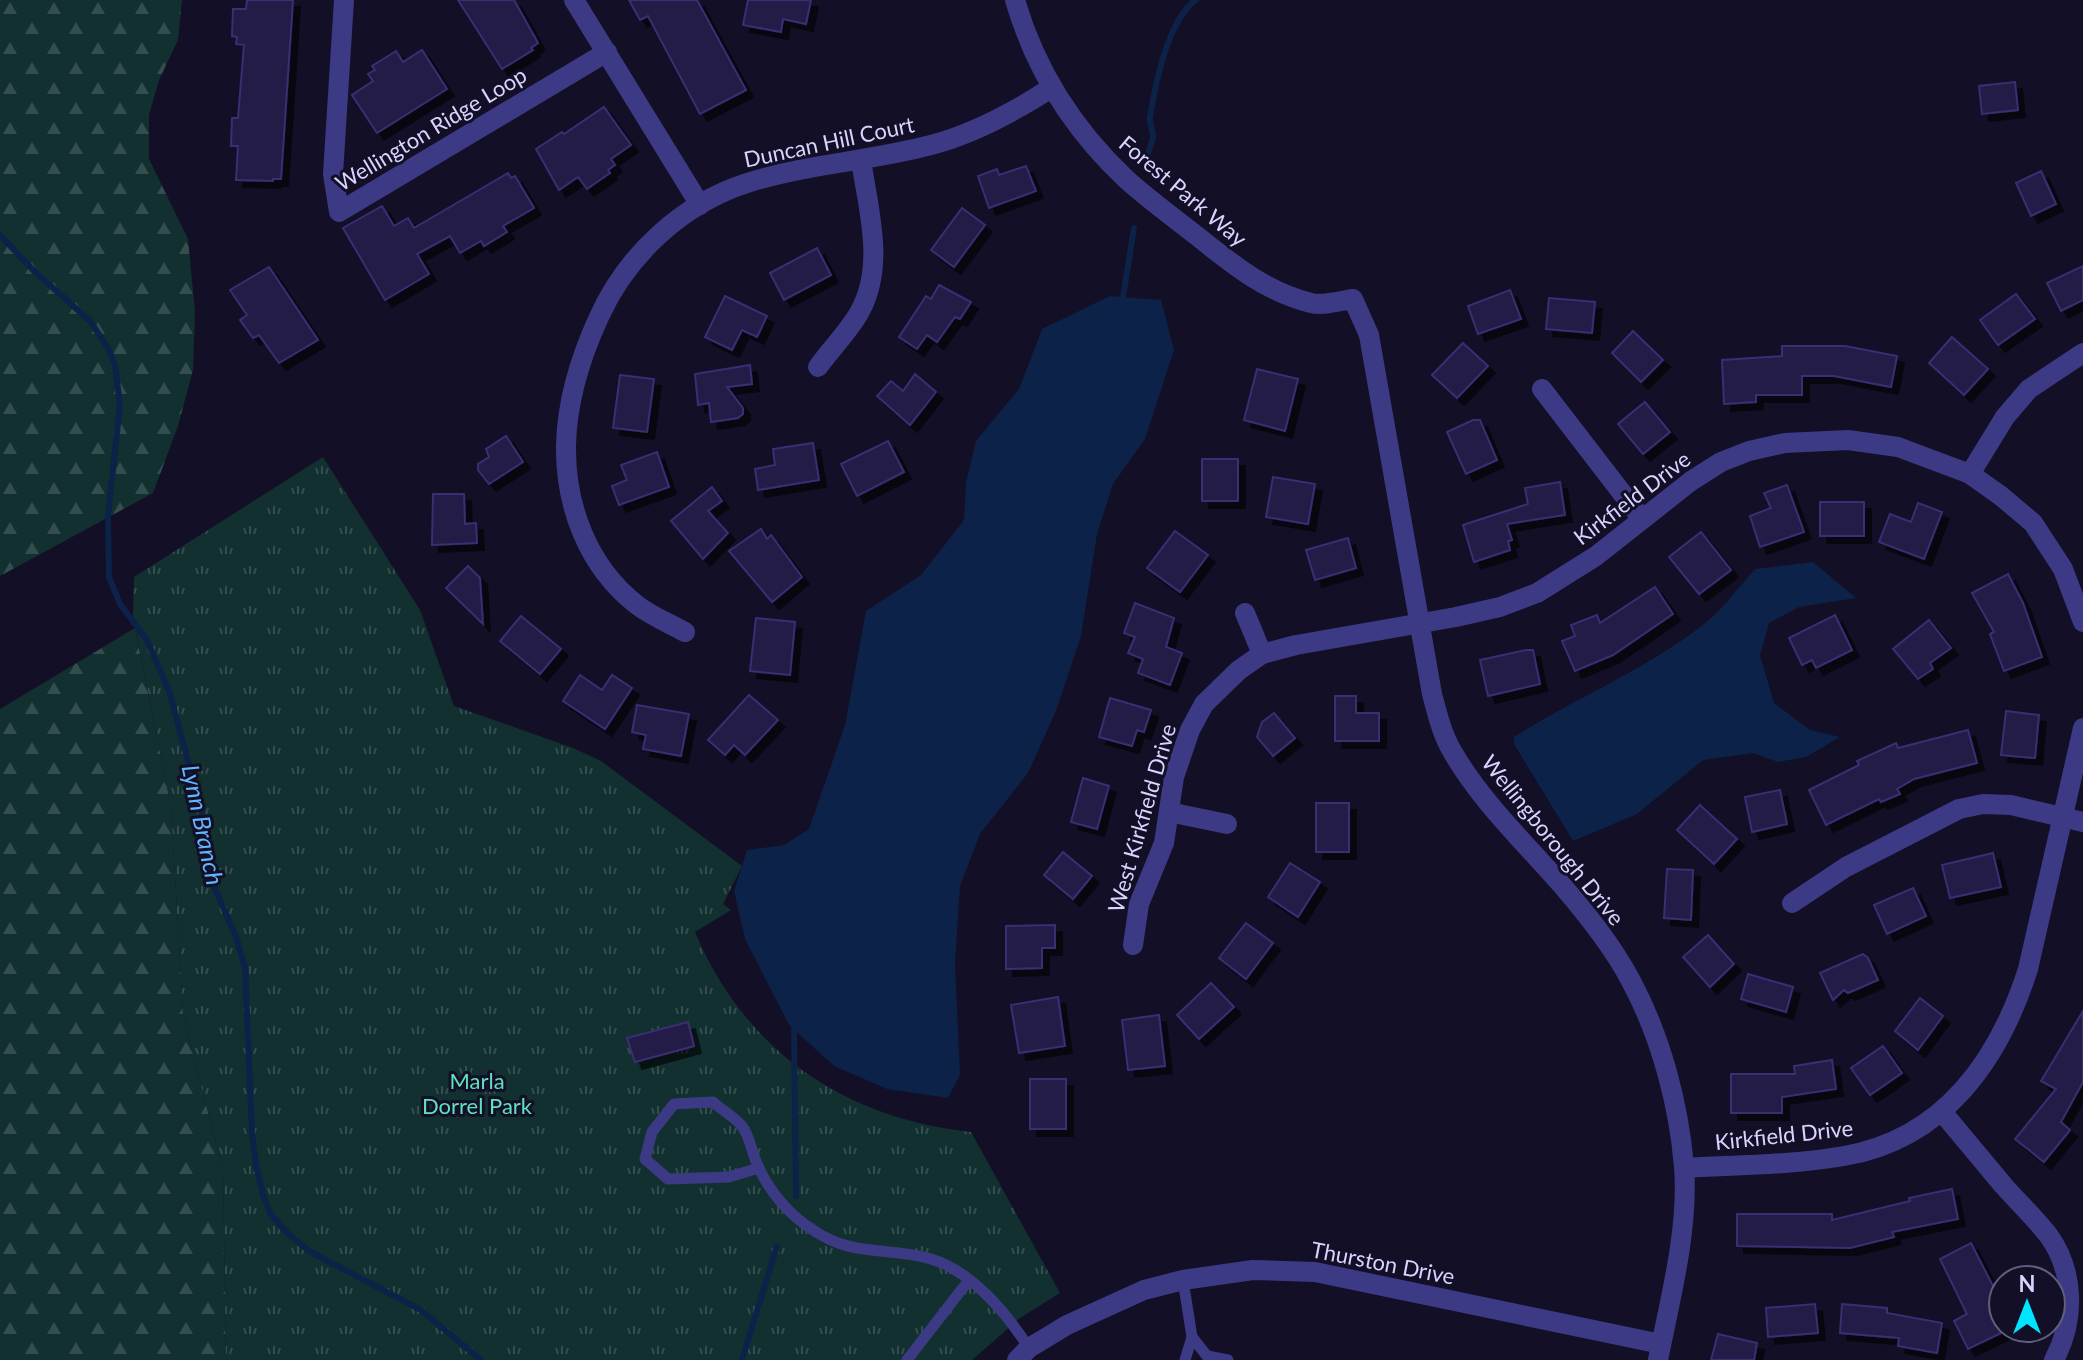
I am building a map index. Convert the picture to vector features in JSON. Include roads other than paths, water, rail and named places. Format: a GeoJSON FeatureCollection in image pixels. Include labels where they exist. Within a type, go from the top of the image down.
{"type":"FeatureCollection","features":[{"type":"Feature","properties":{"kind":"street","name":"Wellington Ridge Loop"},"geometry":{"type":"LineString","coordinates":[[344,0],[333,174],[339,212],[607,52]]}},
{"type":"Feature","properties":{"kind":"street"},"geometry":{"type":"LineString","coordinates":[[574,0],[700,205]]}},
{"type":"Feature","properties":{"kind":"street","name":"Forest Park Way"},"geometry":{"type":"LineString","coordinates":[[1015,0],[1023,30],[1051,88],[1089,140],[1127,180],[1248,276],[1280,293],[1315,304],[1353,299]]}},
{"type":"Feature","properties":{"kind":"street","name":"Duncan Hill Court"},"geometry":{"type":"LineString","coordinates":[[685,632],[637,605],[606,574],[583,540],[572,506],[565,464],[568,416],[583,357],[604,306],[628,267],[645,247],[700,205],[726,191],[756,181],[932,145],[964,135],[995,121],[1051,88]]}},
{"type":"Feature","properties":{"kind":"street"},"geometry":{"type":"LineString","coordinates":[[818,367],[860,311],[873,275],[873,238],[861,160]]}},
{"type":"Feature","properties":{"kind":"street","name":"Wellingborough Drive"},"geometry":{"type":"LineString","coordinates":[[1353,299],[1369,335],[1432,694],[1450,749],[1472,782],[1594,923],[1631,981],[1657,1040],[1672,1092],[1685,1168],[1678,1257],[1659,1352]]}},
{"type":"Feature","properties":{"kind":"street"},"geometry":{"type":"LineString","coordinates":[[1970,474],[2005,417],[2029,389],[2083,353]]}},
{"type":"Feature","properties":{"kind":"street"},"geometry":{"type":"LineString","coordinates":[[1542,389],[1642,519]]}},
{"type":"Feature","properties":{"kind":"street","name":"Kirkfield Drive"},"geometry":{"type":"LineString","coordinates":[[1421,624],[1500,607],[1537,593],[1571,574],[1691,481],[1721,462],[1749,451],[1785,443],[1848,440],[1898,447],[1970,474],[2001,496],[2033,523],[2063,569],[2083,622]]}},
{"type":"Feature","properties":{"kind":"street"},"geometry":{"type":"LineString","coordinates":[[1245,613],[1262,654]]}},
{"type":"Feature","properties":{"kind":"street","name":"West Kirkfield Drive"},"geometry":{"type":"LineString","coordinates":[[1133,945],[1139,904],[1157,864],[1174,777],[1190,730],[1204,704],[1239,670],[1262,654],[1333,637],[1421,624]]}},
{"type":"Feature","properties":{"kind":"street","name":"Kirkfield Drive"},"geometry":{"type":"LineString","coordinates":[[1685,1168],[1846,1156],[1899,1139],[1943,1113],[1980,1070],[2009,1021],[2020,995],[2083,728]]}},
{"type":"Feature","properties":{"kind":"street"},"geometry":{"type":"LineString","coordinates":[[1792,903],[1846,867],[1959,809],[1983,804],[2011,805],[2083,822]]}},
{"type":"Feature","properties":{"kind":"street"},"geometry":{"type":"LineString","coordinates":[[1169,812],[1227,824]]}},
{"type":"Feature","properties":{"kind":"street"},"geometry":{"type":"LineString","coordinates":[[1943,1113],[2050,1237],[2065,1267],[2070,1296],[2067,1325],[2063,1344],[2054,1360]]}},
{"type":"Feature","properties":{"kind":"street","name":"Thurston Drive"},"geometry":{"type":"LineString","coordinates":[[1023,1354],[1103,1307],[1144,1290],[1183,1280],[1253,1270],[1315,1272],[1659,1352]]}},
{"type":"Feature","properties":{"kind":"lane"},"geometry":{"type":"LineString","coordinates":[[759,1168],[729,1177],[668,1179],[645,1159],[652,1132],[674,1104],[713,1102],[743,1127],[759,1168],[784,1207],[811,1230],[855,1250],[932,1259],[969,1280],[1008,1316],[1023,1354]]}},
{"type":"Feature","properties":{"kind":"lane"},"geometry":{"type":"LineString","coordinates":[[907,1360],[969,1280]]}},
{"type":"Feature","properties":{"kind":"lane"},"geometry":{"type":"LineString","coordinates":[[1183,1280],[1192,1337],[1185,1360]]}},
{"type":"Feature","properties":{"kind":"lane"},"geometry":{"type":"LineString","coordinates":[[1192,1337],[1207,1356],[1228,1360]]}},
{"type":"Feature","properties":{"kind":"water"},"geometry":{"type":"Polygon","coordinates":[[[1110,296],[1161,300],[1174,350],[1145,439],[1113,484],[1097,534],[1081,636],[1056,711],[1028,773],[980,834],[960,886],[955,964],[960,1075],[948,1098],[887,1089],[834,1066],[789,1025],[745,939],[734,891],[747,850],[784,845],[809,829],[845,725],[866,611],[921,575],[964,520],[966,482],[976,441],[1019,389],[1042,329],[1110,296]]]}},
{"type":"Feature","properties":{"kind":"water"},"geometry":{"type":"Polygon","coordinates":[[[1813,562],[1856,598],[1799,607],[1769,623],[1760,655],[1774,703],[1810,730],[1840,737],[1806,757],[1778,762],[1753,753],[1703,760],[1637,814],[1573,841],[1514,744],[1514,737],[1678,643],[1715,614],[1755,569],[1813,562]]]}},
{"type":"Feature","properties":{"kind":"waterway"},"geometry":{"type":"LineString","coordinates":[[1148,154],[1153,136],[1150,117],[1164,54],[1178,22],[1196,0]]}},
{"type":"Feature","properties":{"kind":"waterway"},"geometry":{"type":"LineString","coordinates":[[1122,304],[1134,228]]}},
{"type":"Feature","properties":{"kind":"waterway","name":"Lynn Branch"},"geometry":{"type":"LineString","coordinates":[[0,235],[33,270],[90,321],[115,365],[120,405],[108,516],[109,577],[120,604],[147,640],[170,694],[206,828],[209,875],[236,937],[245,968],[252,1133],[256,1165],[270,1213],[285,1231],[309,1251],[421,1310],[481,1360]]}},
{"type":"Feature","properties":{"kind":"waterway"},"geometry":{"type":"LineString","coordinates":[[794,1024],[796,1196]]}},
{"type":"Feature","properties":{"kind":"waterway"},"geometry":{"type":"LineString","coordinates":[[742,1360],[777,1246]]}},
{"type":"Feature","properties":{"kind":"park label","name":"Marla Dorrel Park"},"geometry":{"type":"Point","coordinates":[477,1094]}}]}
